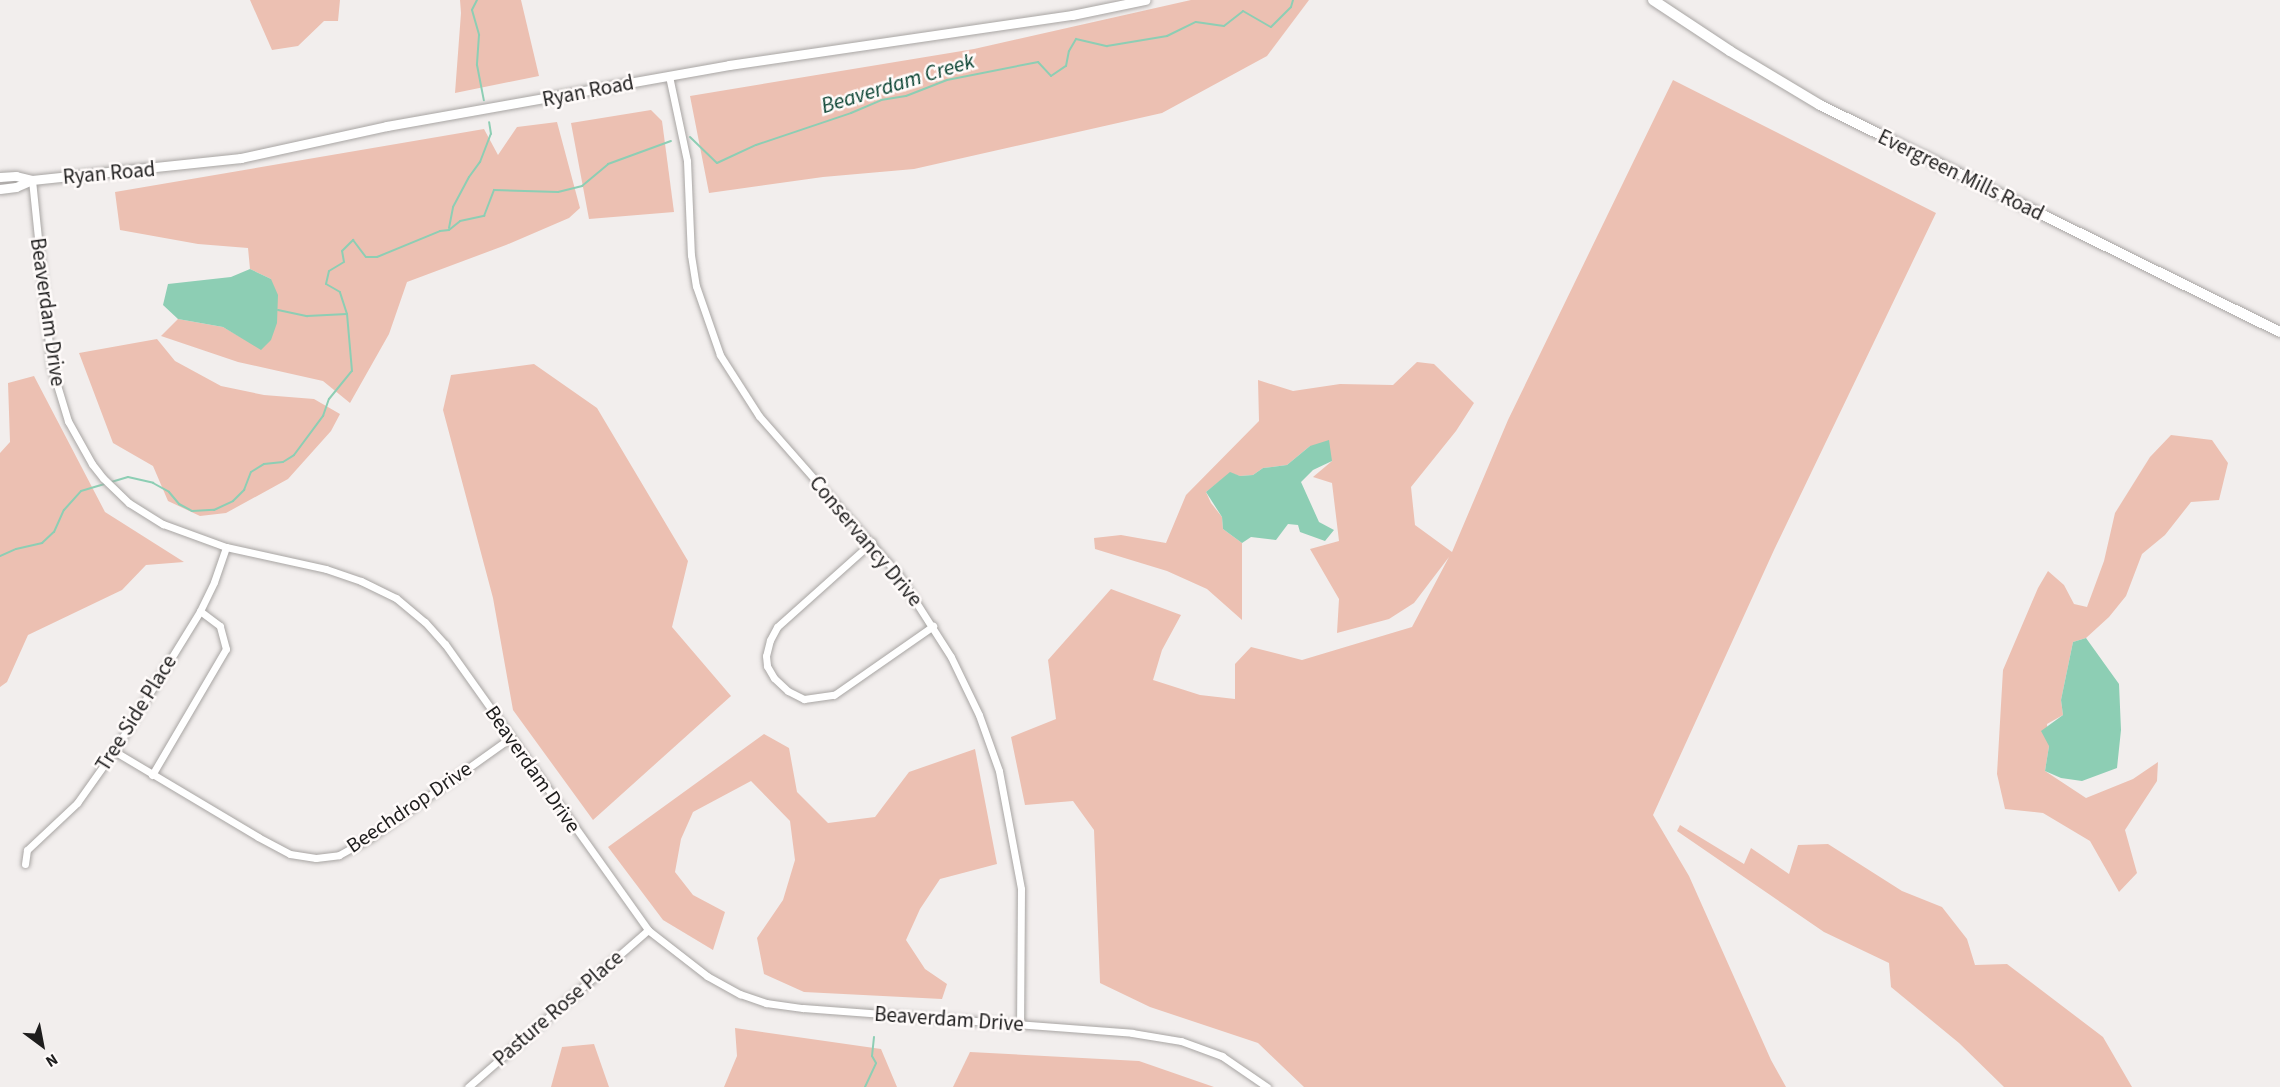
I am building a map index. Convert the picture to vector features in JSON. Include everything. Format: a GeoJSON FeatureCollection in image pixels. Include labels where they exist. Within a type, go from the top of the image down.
{"type":"FeatureCollection","features":[{"type":"Feature","properties":{"kind":"main road","name":"Ryan Road"},"geometry":{"type":"LineString","coordinates":[[0,189],[16,187],[32,180],[241,158],[387,126],[669,76],[856,45],[1072,15],[1144,0]]}},
{"type":"Feature","properties":{"kind":"main road","name":"Evergreen Mills Road"},"geometry":{"type":"LineString","coordinates":[[1653,0],[1739,57],[1820,105],[2280,332]]}},
{"type":"Feature","properties":{"kind":"main road","name":"Ryan Road"},"geometry":{"type":"LineString","coordinates":[[0,177],[16,176],[32,180]]}},
{"type":"Feature","properties":{"kind":"street","name":"Conservancy Drive"},"geometry":{"type":"LineString","coordinates":[[669,76],[687,161],[690,247],[696,286],[720,355],[759,416],[898,574],[933,626],[979,715],[999,771],[1021,888],[1020,1024]]}},
{"type":"Feature","properties":{"kind":"street","name":"Beaverdam Drive"},"geometry":{"type":"LineString","coordinates":[[32,180],[51,365],[72,429],[111,488],[129,503],[163,524],[226,547],[326,569],[361,581],[396,598],[425,622],[445,644],[648,930],[707,976],[740,994],[766,1003],[1132,1033],[1181,1041],[1222,1056],[1267,1087]]}},
{"type":"Feature","properties":{"kind":"street"},"geometry":{"type":"LineString","coordinates":[[872,542],[777,627],[770,640],[766,656],[767,666],[774,678],[788,691],[804,699],[834,695],[933,626]]}},
{"type":"Feature","properties":{"kind":"street","name":"Tree Side Place"},"geometry":{"type":"LineString","coordinates":[[25,864],[27,850],[77,803],[114,751],[200,610],[214,582],[226,547]]}},
{"type":"Feature","properties":{"kind":"street"},"geometry":{"type":"LineString","coordinates":[[152,775],[226,649],[220,626],[200,610]]}},
{"type":"Feature","properties":{"kind":"street","name":"Beechdrop Drive"},"geometry":{"type":"LineString","coordinates":[[114,751],[290,854],[316,858],[339,855],[370,838],[510,738]]}},
{"type":"Feature","properties":{"kind":"street","name":"Pasture Rose Place"},"geometry":{"type":"LineString","coordinates":[[468,1087],[648,930]]}},
{"type":"Feature","properties":{"kind":"shaded area"},"geometry":{"type":"Polygon","coordinates":[[[250,0],[340,0],[338,21],[324,21],[298,46],[272,50],[250,0]]]}},
{"type":"Feature","properties":{"kind":"shaded area"},"geometry":{"type":"Polygon","coordinates":[[[460,0],[521,0],[539,76],[455,93],[460,0]]]}},
{"type":"Feature","properties":{"kind":"shaded area"},"geometry":{"type":"Polygon","coordinates":[[[1191,0],[1309,0],[1267,56],[1162,113],[914,169],[823,177],[709,193],[690,96],[974,49],[1191,0]]]}},
{"type":"Feature","properties":{"kind":"shaded area"},"geometry":{"type":"Polygon","coordinates":[[[1673,80],[1936,213],[1774,550],[1653,815],[1689,876],[1771,1060],[1786,1087],[1304,1087],[1258,1043],[1150,1007],[1100,983],[1094,830],[1073,801],[1025,805],[1011,737],[1056,719],[1048,660],[1111,589],[1181,615],[1162,650],[1153,680],[1200,695],[1235,699],[1235,664],[1251,647],[1302,660],[1412,627],[1449,557],[1414,603],[1389,619],[1337,633],[1339,599],[1310,549],[1339,541],[1332,483],[1313,477],[1332,461],[1310,446],[1287,465],[1263,468],[1253,475],[1240,476],[1230,473],[1206,492],[1222,517],[1223,529],[1242,543],[1242,620],[1207,589],[1167,571],[1095,549],[1094,538],[1121,535],[1166,543],[1186,495],[1259,421],[1258,380],[1293,391],[1340,384],[1393,385],[1417,362],[1434,364],[1474,403],[1456,431],[1411,487],[1415,525],[1452,552],[1508,420],[1673,80]]]}},
{"type":"Feature","properties":{"kind":"shaded area"},"geometry":{"type":"Polygon","coordinates":[[[651,110],[662,121],[674,212],[589,219],[571,123],[651,110]]]}},
{"type":"Feature","properties":{"kind":"shaded area"},"geometry":{"type":"Polygon","coordinates":[[[557,122],[580,208],[569,218],[506,245],[407,282],[389,334],[350,403],[323,381],[238,362],[161,336],[178,319],[223,327],[249,342],[271,279],[250,269],[248,248],[198,244],[120,230],[115,192],[484,129],[498,155],[517,127],[557,122]]]}},
{"type":"Feature","properties":{"kind":"shaded area"},"geometry":{"type":"Polygon","coordinates":[[[250,269],[271,279],[278,295],[277,323],[271,340],[261,350],[223,327],[178,319],[163,305],[168,284],[231,277],[250,269]]]}},
{"type":"Feature","properties":{"kind":"shaded area"},"geometry":{"type":"Polygon","coordinates":[[[157,339],[175,361],[221,386],[264,395],[314,399],[340,414],[331,431],[288,479],[226,513],[200,516],[168,501],[153,466],[113,443],[79,353],[157,339]]]}},
{"type":"Feature","properties":{"kind":"shaded area"},"geometry":{"type":"Polygon","coordinates":[[[534,364],[597,408],[688,561],[672,627],[731,696],[593,820],[513,710],[493,598],[443,410],[451,375],[534,364]]]}},
{"type":"Feature","properties":{"kind":"shaded area"},"geometry":{"type":"Polygon","coordinates":[[[34,376],[105,512],[184,562],[146,565],[122,590],[28,635],[7,682],[0,687],[0,453],[10,442],[8,383],[34,376]]]}},
{"type":"Feature","properties":{"kind":"shaded area"},"geometry":{"type":"Polygon","coordinates":[[[2171,435],[2212,440],[2228,463],[2219,500],[2191,502],[2165,535],[2142,554],[2126,596],[2109,617],[2086,638],[2073,642],[2061,700],[2063,715],[2047,724],[2049,746],[2045,771],[2086,798],[2133,779],[2158,762],[2157,781],[2125,830],[2137,873],[2119,892],[2090,841],[2043,813],[2005,809],[1997,774],[2003,670],[2038,588],[2048,571],[2064,585],[2074,604],[2087,607],[2104,561],[2115,513],[2150,457],[2171,435]]]}},
{"type":"Feature","properties":{"kind":"shaded area"},"geometry":{"type":"Polygon","coordinates":[[[1329,440],[1332,461],[1313,470],[1301,482],[1319,522],[1334,530],[1325,541],[1300,532],[1298,525],[1288,524],[1276,540],[1251,537],[1242,543],[1223,529],[1222,517],[1206,492],[1230,472],[1240,476],[1253,475],[1263,468],[1287,465],[1310,446],[1329,440]]]}},
{"type":"Feature","properties":{"kind":"shaded area"},"geometry":{"type":"Polygon","coordinates":[[[2086,638],[2119,684],[2121,730],[2117,768],[2082,781],[2061,778],[2045,771],[2049,746],[2041,731],[2063,715],[2061,700],[2073,642],[2086,638]]]}},
{"type":"Feature","properties":{"kind":"shaded area"},"geometry":{"type":"Polygon","coordinates":[[[764,734],[789,748],[797,792],[828,823],[875,817],[909,772],[975,749],[997,864],[940,879],[920,909],[906,940],[925,969],[947,984],[942,999],[804,992],[764,974],[757,938],[783,900],[795,860],[790,821],[751,781],[693,812],[681,839],[675,872],[693,895],[725,912],[713,950],[663,920],[608,847],[764,734]]]}},
{"type":"Feature","properties":{"kind":"shaded area"},"geometry":{"type":"Polygon","coordinates":[[[1680,825],[1744,864],[1751,848],[1789,874],[1798,845],[1828,844],[1902,891],[1942,907],[1967,939],[1975,965],[2007,964],[2103,1037],[2132,1087],[2004,1087],[1959,1043],[1891,987],[1889,963],[1824,932],[1677,831],[1680,825]]]}},
{"type":"Feature","properties":{"kind":"shaded area"},"geometry":{"type":"Polygon","coordinates":[[[735,1028],[881,1049],[897,1087],[724,1087],[737,1056],[735,1028]]]}},
{"type":"Feature","properties":{"kind":"shaded area"},"geometry":{"type":"Polygon","coordinates":[[[594,1044],[609,1087],[551,1087],[562,1047],[594,1044]]]}},
{"type":"Feature","properties":{"kind":"shaded area"},"geometry":{"type":"Polygon","coordinates":[[[970,1052],[1139,1061],[1214,1087],[953,1087],[970,1052]]]}},
{"type":"Feature","properties":{"kind":"waterway"},"geometry":{"type":"LineString","coordinates":[[477,0],[472,10],[479,35],[477,65],[484,100]]}},
{"type":"Feature","properties":{"kind":"waterway","name":"Beaverdam Creek"},"geometry":{"type":"LineString","coordinates":[[690,137],[717,163],[756,145],[851,113],[881,100],[906,96],[947,80],[1038,62],[1051,76],[1066,66],[1069,51],[1076,39],[1107,46],[1167,36],[1196,22],[1224,26],[1243,11],[1271,27],[1291,7],[1293,0]]}},
{"type":"Feature","properties":{"kind":"waterway"},"geometry":{"type":"LineString","coordinates":[[449,228],[453,207],[480,162],[491,134],[489,122]]}},
{"type":"Feature","properties":{"kind":"waterway","name":"Beaverdam Creek"},"geometry":{"type":"LineString","coordinates":[[0,556],[16,549],[42,543],[54,532],[64,510],[81,491],[128,477],[153,483],[169,492],[179,504],[192,511],[214,510],[233,501],[244,490],[251,472],[264,464],[283,462],[294,455],[323,416],[329,399],[352,371],[347,314],[340,292],[326,284],[329,271],[344,262],[342,251],[353,240],[366,257],[377,257],[440,231],[449,230],[460,221],[484,216],[494,190],[558,192],[582,186],[608,164],[671,141]]}},
{"type":"Feature","properties":{"kind":"waterway"},"geometry":{"type":"LineString","coordinates":[[278,310],[307,316],[347,314]]}},
{"type":"Feature","properties":{"kind":"waterway"},"geometry":{"type":"LineString","coordinates":[[865,1087],[876,1063],[872,1056],[874,1037]]}}]}
